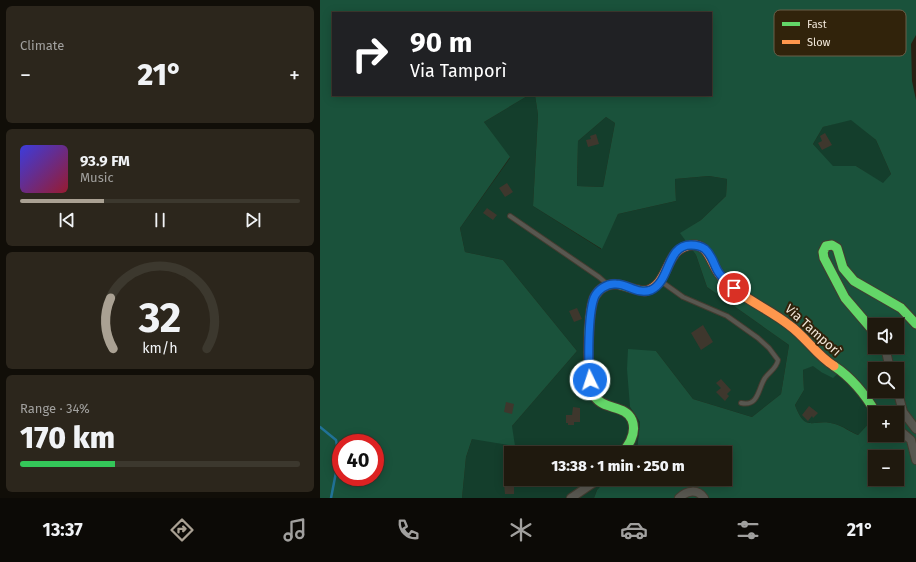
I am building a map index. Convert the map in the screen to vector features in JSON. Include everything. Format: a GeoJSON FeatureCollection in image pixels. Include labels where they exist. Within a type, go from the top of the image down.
{"type":"FeatureCollection","features":[{"type":"Feature","properties":{"kind":"street","name":"Via Tamporì"},"geometry":{"type":"LineString","coordinates":[[661,281],[675,253],[680,248],[691,245],[704,248],[709,253],[722,277],[740,292],[775,314],[796,331],[819,355],[853,382],[872,406]]}},
{"type":"Feature","properties":{"kind":"street"},"geometry":{"type":"LineString","coordinates":[[868,324],[845,298],[824,258],[822,252],[826,246],[832,245],[837,248],[842,266],[851,278],[905,310],[916,324]]}},
{"type":"Feature","properties":{"kind":"street"},"geometry":{"type":"LineString","coordinates":[[627,446],[632,438],[634,430],[633,421],[625,412],[596,399],[592,393],[589,372],[589,353],[592,304],[595,295],[608,285],[620,284],[634,290],[643,291],[651,290],[661,281]]}},
{"type":"Feature","properties":{"kind":"street"},"geometry":{"type":"LineString","coordinates":[[899,398],[903,412],[916,429]]}},
{"type":"Feature","properties":{"kind":"street"},"geometry":{"type":"LineString","coordinates":[[904,434],[911,440],[916,460]]}},
{"type":"Feature","properties":{"kind":"street"},"geometry":{"type":"LineString","coordinates":[[571,498],[589,486]]}},
{"type":"Feature","properties":{"kind":"street"},"geometry":{"type":"LineString","coordinates":[[679,498],[685,493],[695,492],[701,494],[704,498]]}},
{"type":"Feature","properties":{"kind":"lane"},"geometry":{"type":"LineString","coordinates":[[510,216],[599,277],[608,285]]}},
{"type":"Feature","properties":{"kind":"lane"},"geometry":{"type":"LineString","coordinates":[[661,281],[683,296],[727,316],[758,338],[769,348],[778,360],[776,366],[764,378],[757,397],[751,402],[741,403]]}},
{"type":"Feature","properties":{"kind":"green space"},"geometry":{"type":"Polygon","coordinates":[[[320,0],[916,0],[916,35],[911,44],[912,81],[916,100],[916,498],[594,498],[597,490],[601,486],[732,486],[732,446],[637,446],[640,422],[630,407],[627,369],[628,349],[656,351],[693,399],[752,417],[781,394],[789,345],[707,287],[696,255],[680,233],[701,220],[726,196],[727,179],[709,176],[675,179],[676,201],[618,214],[602,249],[533,206],[538,115],[535,96],[712,96],[712,12],[332,12],[332,96],[527,96],[484,122],[510,157],[460,228],[465,252],[503,260],[577,351],[512,426],[515,446],[472,439],[466,457],[462,498],[320,498],[320,0]],[[606,117],[578,141],[577,186],[603,187],[615,123],[606,117]],[[851,120],[823,127],[813,144],[833,166],[856,166],[883,183],[891,174],[876,140],[851,120]],[[868,362],[868,395],[843,369],[833,378],[813,366],[803,370],[804,390],[795,405],[803,420],[811,423],[828,422],[841,426],[858,435],[868,424],[868,442],[904,442],[904,406],[875,406],[875,402],[871,398],[904,398],[904,362],[868,362]]]}},
{"type":"Feature","properties":{"kind":"green space"},"geometry":{"type":"Polygon","coordinates":[[[527,96],[535,96],[538,115],[533,206],[601,249],[618,214],[676,201],[675,179],[709,176],[727,179],[726,196],[701,220],[681,233],[696,255],[707,287],[789,345],[781,394],[752,417],[693,399],[656,351],[630,407],[640,422],[637,446],[504,446],[504,486],[601,486],[597,490],[594,498],[462,498],[466,457],[472,439],[512,426],[577,351],[503,260],[465,252],[460,228],[510,158],[484,122],[527,96]]]}},
{"type":"Feature","properties":{"kind":"green space"},"geometry":{"type":"Polygon","coordinates":[[[606,117],[615,123],[603,187],[577,186],[578,141],[606,117]]]}},
{"type":"Feature","properties":{"kind":"green space"},"geometry":{"type":"Polygon","coordinates":[[[851,119],[876,140],[891,174],[883,184],[856,166],[833,167],[813,144],[823,127],[851,119]]]}},
{"type":"Feature","properties":{"kind":"green space"},"geometry":{"type":"Polygon","coordinates":[[[813,365],[821,372],[843,369],[868,395],[868,398],[871,398],[875,402],[875,406],[868,406],[868,424],[858,435],[841,426],[828,422],[811,423],[803,420],[795,405],[804,390],[803,370],[813,365]]]}},
{"type":"Feature","properties":{"kind":"building"},"geometry":{"type":"Polygon","coordinates":[[[825,133],[832,145],[822,150],[818,143],[822,141],[820,136],[825,133]]]}},
{"type":"Feature","properties":{"kind":"building"},"geometry":{"type":"Polygon","coordinates":[[[596,134],[599,144],[588,147],[586,140],[591,139],[590,136],[596,134]]]}},
{"type":"Feature","properties":{"kind":"building"},"geometry":{"type":"Polygon","coordinates":[[[507,183],[513,192],[505,197],[499,188],[507,183]]]}},
{"type":"Feature","properties":{"kind":"building"},"geometry":{"type":"Polygon","coordinates":[[[487,208],[497,215],[493,220],[483,213],[487,208]]]}},
{"type":"Feature","properties":{"kind":"building"},"geometry":{"type":"Polygon","coordinates":[[[577,308],[582,319],[574,322],[569,311],[577,308]]]}},
{"type":"Feature","properties":{"kind":"building"},"geometry":{"type":"Polygon","coordinates":[[[703,325],[713,342],[701,350],[691,333],[703,325]]]}},
{"type":"Feature","properties":{"kind":"building"},"geometry":{"type":"Polygon","coordinates":[[[721,379],[731,390],[727,394],[729,396],[725,401],[716,392],[721,388],[716,383],[721,379]]]}},
{"type":"Feature","properties":{"kind":"building"},"geometry":{"type":"Polygon","coordinates":[[[506,402],[514,404],[512,414],[504,412],[506,402]]]}},
{"type":"Feature","properties":{"kind":"building"},"geometry":{"type":"Polygon","coordinates":[[[809,406],[818,413],[813,418],[812,416],[808,421],[802,415],[809,406]]]}},
{"type":"Feature","properties":{"kind":"building"},"geometry":{"type":"Polygon","coordinates":[[[573,407],[580,408],[580,422],[574,422],[574,425],[568,425],[568,423],[566,423],[566,415],[572,415],[573,407]]]}},
{"type":"Feature","properties":{"kind":"building"},"geometry":{"type":"Polygon","coordinates":[[[504,486],[514,486],[514,494],[505,494],[504,486]]]}},
{"type":"Feature","properties":{"kind":"waterway"},"geometry":{"type":"LineString","coordinates":[[320,427],[336,440],[339,457],[331,498]]}},
{"type":"Feature","properties":{"kind":"traffic: fast"},"geometry":{"type":"LineString","coordinates":[[868,325],[845,298],[824,258],[823,252],[826,246],[832,245],[837,248],[843,268],[854,281],[901,308],[916,324]]}},
{"type":"Feature","properties":{"kind":"traffic: fast"},"geometry":{"type":"LineString","coordinates":[[628,446],[634,429],[629,415],[599,401],[595,397],[592,390],[588,349],[590,318],[594,298],[597,293],[609,285],[614,284],[645,291]]}},
{"type":"Feature","properties":{"kind":"traffic: fast"},"geometry":{"type":"LineString","coordinates":[[834,366],[858,387],[872,406]]}},
{"type":"Feature","properties":{"kind":"traffic: slow"},"geometry":{"type":"LineString","coordinates":[[645,291],[653,288],[659,283],[670,261],[680,249],[687,246],[700,246],[708,254],[720,275],[727,282],[743,296],[789,325],[822,357],[834,366]]}},
{"type":"Feature","properties":{"kind":"route"},"geometry":{"type":"LineString","coordinates":[[590,380],[588,363],[592,304],[595,295],[606,286],[611,284],[620,284],[639,291],[651,290],[663,278],[678,249],[682,246],[691,245],[698,246],[706,250],[709,253],[719,274],[734,288]]}}]}
